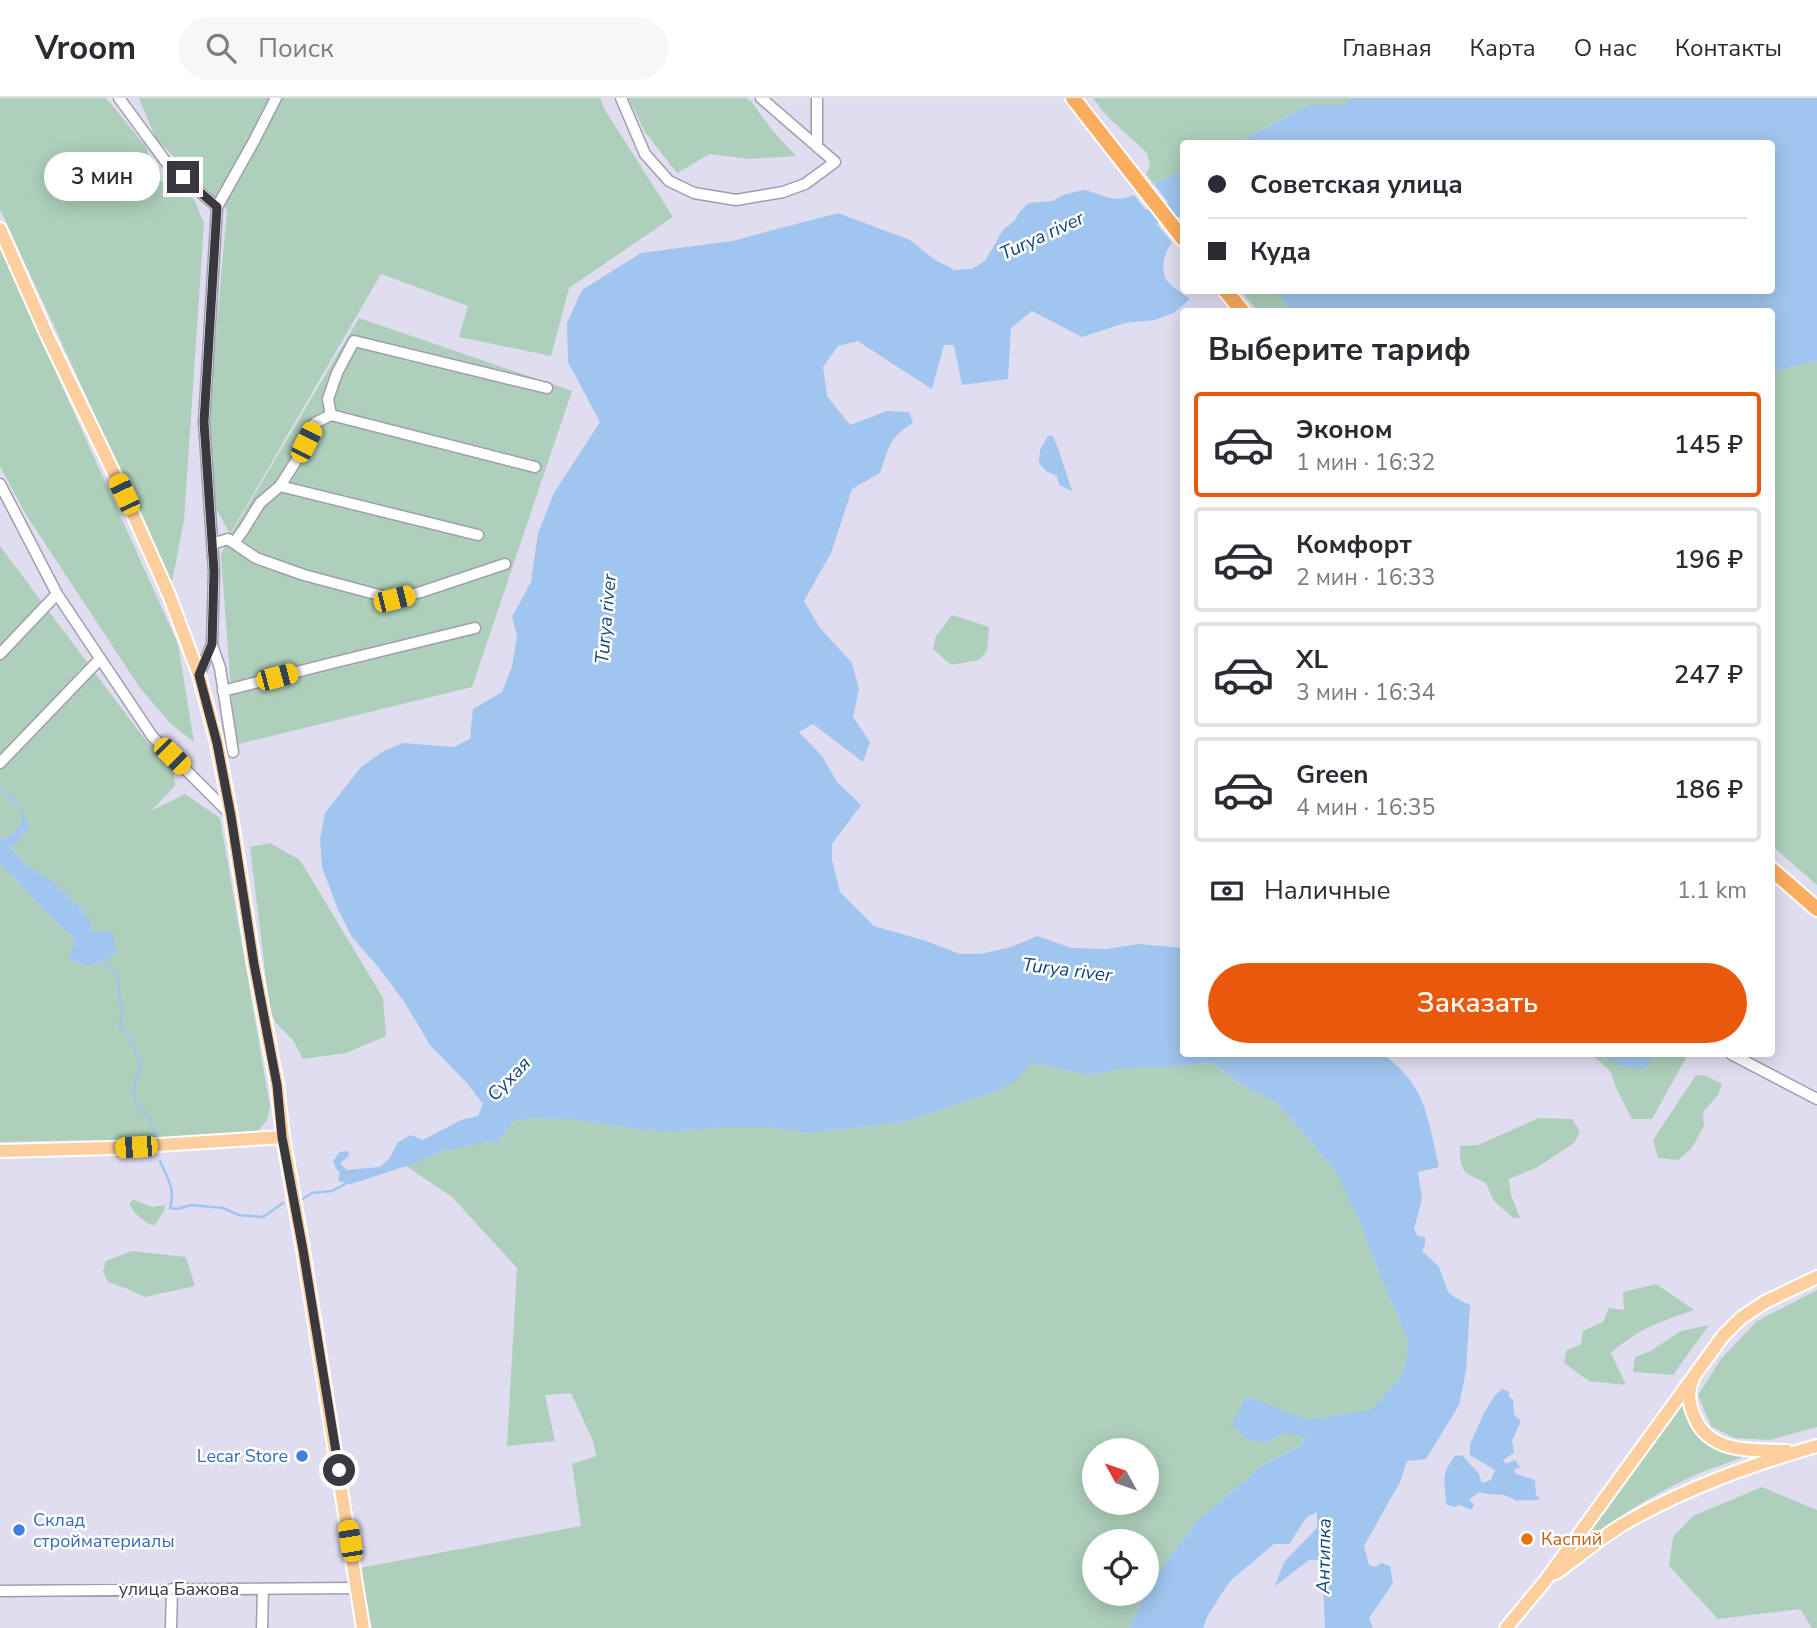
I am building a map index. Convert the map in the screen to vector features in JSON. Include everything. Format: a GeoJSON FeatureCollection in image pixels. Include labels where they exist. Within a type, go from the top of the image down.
{"type":"FeatureCollection","features":[{"type":"Feature","properties":{"kind":"highway"},"geometry":{"type":"LineString","coordinates":[[1073,98],[1180,235]]}},
{"type":"Feature","properties":{"kind":"highway"},"geometry":{"type":"LineString","coordinates":[[1228,294],[1240,308]]}},
{"type":"Feature","properties":{"kind":"highway"},"geometry":{"type":"LineString","coordinates":[[1775,872],[1817,909]]}},
{"type":"Feature","properties":{"kind":"main road"},"geometry":{"type":"LineString","coordinates":[[0,229],[170,595],[199,675],[217,743],[277,1085],[282,1137],[303,1250],[363,1628]]}},
{"type":"Feature","properties":{"kind":"main road"},"geometry":{"type":"LineString","coordinates":[[0,1151],[112,1148],[282,1137]]}},
{"type":"Feature","properties":{"kind":"main road"},"geometry":{"type":"LineString","coordinates":[[1506,1628],[1545,1581],[1723,1336],[1741,1318],[1765,1302],[1817,1277]]}},
{"type":"Feature","properties":{"kind":"main road"},"geometry":{"type":"LineString","coordinates":[[1694,1376],[1689,1390],[1690,1407],[1698,1424],[1713,1440],[1725,1446],[1745,1450],[1797,1451]]}},
{"type":"Feature","properties":{"kind":"main road"},"geometry":{"type":"LineString","coordinates":[[1545,1581],[1619,1527],[1665,1501],[1733,1472],[1817,1446]]}},
{"type":"Feature","properties":{"kind":"street"},"geometry":{"type":"LineString","coordinates":[[119,98],[166,162],[217,207]]}},
{"type":"Feature","properties":{"kind":"street"},"geometry":{"type":"LineString","coordinates":[[233,752],[219,668],[212,644],[214,572],[204,422],[217,207],[276,98]]}},
{"type":"Feature","properties":{"kind":"street"},"geometry":{"type":"LineString","coordinates":[[621,98],[645,154],[669,181],[694,193],[736,200],[783,192],[805,184],[835,162],[761,98]]}},
{"type":"Feature","properties":{"kind":"street"},"geometry":{"type":"LineString","coordinates":[[817,98],[817,147]]}},
{"type":"Feature","properties":{"kind":"street"},"geometry":{"type":"LineString","coordinates":[[331,415],[328,399],[337,373],[354,341],[547,388]]}},
{"type":"Feature","properties":{"kind":"street"},"geometry":{"type":"LineString","coordinates":[[234,543],[260,503],[280,486],[315,424],[331,415],[535,467]]}},
{"type":"Feature","properties":{"kind":"street"},"geometry":{"type":"LineString","coordinates":[[0,484],[57,594],[152,736],[231,816]]}},
{"type":"Feature","properties":{"kind":"street"},"geometry":{"type":"LineString","coordinates":[[280,486],[478,535]]}},
{"type":"Feature","properties":{"kind":"street"},"geometry":{"type":"LineString","coordinates":[[212,544],[228,539],[257,558],[304,575],[394,599],[505,564]]}},
{"type":"Feature","properties":{"kind":"street"},"geometry":{"type":"LineString","coordinates":[[0,654],[57,594]]}},
{"type":"Feature","properties":{"kind":"street"},"geometry":{"type":"LineString","coordinates":[[223,691],[475,628]]}},
{"type":"Feature","properties":{"kind":"street"},"geometry":{"type":"LineString","coordinates":[[199,675],[212,644]]}},
{"type":"Feature","properties":{"kind":"street"},"geometry":{"type":"LineString","coordinates":[[0,763],[100,659]]}},
{"type":"Feature","properties":{"kind":"street"},"geometry":{"type":"LineString","coordinates":[[1737,1057],[1817,1099]]}},
{"type":"Feature","properties":{"kind":"street","name":"улица Бажова"},"geometry":{"type":"LineString","coordinates":[[0,1591],[357,1588]]}},
{"type":"Feature","properties":{"kind":"street"},"geometry":{"type":"LineString","coordinates":[[261,1628],[262,1589]]}},
{"type":"Feature","properties":{"kind":"street"},"geometry":{"type":"LineString","coordinates":[[171,1628],[172,1590]]}},
{"type":"Feature","properties":{"kind":"green space"},"geometry":{"type":"Polygon","coordinates":[[[0,98],[106,98],[147,148],[152,176],[194,199],[204,223],[184,520],[172,582],[0,209],[0,98]]]}},
{"type":"Feature","properties":{"kind":"green space"},"geometry":{"type":"Polygon","coordinates":[[[139,98],[600,98],[673,217],[569,288],[551,356],[459,337],[468,306],[381,274],[230,534],[212,501],[209,412],[227,210],[156,139],[139,98]]]}},
{"type":"Feature","properties":{"kind":"green space"},"geometry":{"type":"Polygon","coordinates":[[[628,98],[746,98],[796,156],[750,159],[710,154],[677,173],[645,132],[628,98]]]}},
{"type":"Feature","properties":{"kind":"green space"},"geometry":{"type":"Polygon","coordinates":[[[1093,98],[1351,98],[1346,105],[1309,105],[1243,140],[1180,140],[1180,171],[1154,184],[1146,174],[1150,166],[1147,153],[1106,115],[1093,98]]]}},
{"type":"Feature","properties":{"kind":"green space"},"geometry":{"type":"Polygon","coordinates":[[[0,248],[178,644],[194,742],[171,724],[140,688],[25,513],[0,466],[0,248]]]}},
{"type":"Feature","properties":{"kind":"green space"},"geometry":{"type":"Polygon","coordinates":[[[1244,294],[1278,294],[1290,308],[1255,308],[1244,294]]]}},
{"type":"Feature","properties":{"kind":"green space"},"geometry":{"type":"Polygon","coordinates":[[[359,318],[572,391],[472,687],[235,745],[221,555],[359,318]]]}},
{"type":"Feature","properties":{"kind":"green space"},"geometry":{"type":"Polygon","coordinates":[[[1817,361],[1817,885],[1775,848],[1775,371],[1817,361]]]}},
{"type":"Feature","properties":{"kind":"green space"},"geometry":{"type":"Polygon","coordinates":[[[0,546],[143,737],[174,767],[175,786],[151,811],[185,794],[220,818],[270,1106],[267,1120],[258,1131],[161,1139],[0,1142],[0,864],[54,921],[74,937],[70,960],[89,966],[109,958],[92,933],[80,907],[52,881],[29,867],[11,847],[29,827],[20,814],[22,823],[10,836],[0,839],[0,546]]]}},
{"type":"Feature","properties":{"kind":"green space"},"geometry":{"type":"Polygon","coordinates":[[[952,615],[989,627],[987,651],[979,660],[951,665],[933,649],[936,636],[952,615]]]}},
{"type":"Feature","properties":{"kind":"green space"},"geometry":{"type":"Polygon","coordinates":[[[270,843],[300,860],[383,998],[386,1036],[346,1053],[303,1059],[293,1040],[276,1023],[270,1012],[250,847],[270,843]]]}},
{"type":"Feature","properties":{"kind":"green space"},"geometry":{"type":"Polygon","coordinates":[[[1594,1057],[1686,1057],[1652,1119],[1632,1119],[1611,1072],[1594,1057]]]}},
{"type":"Feature","properties":{"kind":"green space"},"geometry":{"type":"Polygon","coordinates":[[[1212,1062],[1239,1084],[1277,1103],[1334,1169],[1360,1222],[1408,1341],[1402,1375],[1373,1409],[1307,1420],[1247,1397],[1266,1443],[1283,1433],[1306,1436],[1298,1447],[1264,1464],[1197,1521],[1159,1572],[1159,1529],[1082,1529],[1082,1606],[1139,1606],[1129,1628],[372,1628],[360,1568],[581,1526],[572,1464],[596,1456],[593,1441],[571,1393],[545,1395],[555,1441],[507,1446],[517,1268],[452,1197],[406,1166],[462,1146],[497,1143],[514,1121],[533,1118],[570,1119],[660,1132],[721,1127],[769,1127],[809,1133],[904,1122],[997,1091],[1016,1079],[1032,1063],[1089,1075],[1126,1068],[1172,1067],[1212,1062]]]}},
{"type":"Feature","properties":{"kind":"green space"},"geometry":{"type":"Polygon","coordinates":[[[1696,1075],[1706,1076],[1722,1084],[1718,1095],[1703,1112],[1704,1126],[1691,1149],[1678,1160],[1658,1158],[1653,1140],[1696,1075]]]}},
{"type":"Feature","properties":{"kind":"green space"},"geometry":{"type":"Polygon","coordinates":[[[1539,1118],[1572,1119],[1580,1131],[1574,1143],[1536,1168],[1509,1179],[1511,1195],[1520,1218],[1513,1218],[1493,1200],[1486,1183],[1464,1170],[1460,1146],[1478,1145],[1539,1118]]]}},
{"type":"Feature","properties":{"kind":"green space"},"geometry":{"type":"Polygon","coordinates":[[[134,1200],[152,1207],[165,1205],[154,1226],[135,1212],[130,1205],[134,1200]]]}},
{"type":"Feature","properties":{"kind":"green space"},"geometry":{"type":"Polygon","coordinates":[[[132,1251],[186,1257],[195,1286],[145,1297],[108,1282],[103,1271],[106,1261],[132,1251]]]}},
{"type":"Feature","properties":{"kind":"green space"},"geometry":{"type":"Polygon","coordinates":[[[1656,1284],[1694,1310],[1660,1322],[1621,1344],[1611,1353],[1626,1385],[1589,1381],[1564,1363],[1566,1351],[1581,1344],[1583,1331],[1603,1322],[1609,1308],[1624,1310],[1623,1292],[1656,1284]]]}},
{"type":"Feature","properties":{"kind":"green space"},"geometry":{"type":"Polygon","coordinates":[[[1817,1290],[1817,1427],[1770,1440],[1734,1438],[1711,1426],[1698,1395],[1721,1359],[1757,1321],[1817,1290]]]}},
{"type":"Feature","properties":{"kind":"green space"},"geometry":{"type":"Polygon","coordinates":[[[1709,1325],[1673,1375],[1633,1372],[1635,1357],[1649,1352],[1681,1331],[1709,1325]]]}},
{"type":"Feature","properties":{"kind":"green space"},"geometry":{"type":"Polygon","coordinates":[[[1685,1398],[1686,1412],[1700,1434],[1749,1455],[1700,1473],[1659,1493],[1594,1535],[1565,1560],[1685,1398]]]}},
{"type":"Feature","properties":{"kind":"green space"},"geometry":{"type":"Polygon","coordinates":[[[1762,1487],[1817,1510],[1817,1628],[1812,1628],[1800,1609],[1718,1619],[1669,1566],[1673,1537],[1693,1516],[1762,1487]]]}},
{"type":"Feature","properties":{"kind":"water"},"geometry":{"type":"Polygon","coordinates":[[[1351,98],[1817,98],[1817,361],[1775,371],[1775,308],[1290,308],[1278,294],[1775,294],[1775,140],[1243,140],[1309,105],[1345,105],[1351,98]]]}},
{"type":"Feature","properties":{"kind":"water"},"geometry":{"type":"Polygon","coordinates":[[[1180,171],[1180,218],[1154,184],[1180,171]]]}},
{"type":"Feature","properties":{"kind":"water","name":"Антипка"},"geometry":{"type":"Polygon","coordinates":[[[1084,190],[1114,199],[1134,195],[1172,243],[1164,261],[1167,281],[1180,294],[1190,299],[1174,313],[1155,320],[1125,323],[1082,337],[1032,311],[1011,328],[1008,379],[962,385],[954,345],[944,345],[932,389],[858,341],[838,346],[823,367],[827,396],[850,425],[887,411],[909,412],[913,423],[894,438],[880,473],[852,489],[831,553],[804,601],[820,628],[852,663],[859,689],[853,717],[870,742],[863,762],[813,724],[799,732],[822,756],[837,782],[861,805],[832,844],[832,860],[840,892],[874,926],[960,954],[981,954],[1011,947],[1037,936],[1072,948],[1106,949],[1139,944],[1180,948],[1180,1057],[1386,1057],[1414,1086],[1426,1114],[1439,1167],[1418,1172],[1422,1199],[1414,1229],[1418,1236],[1425,1237],[1422,1251],[1439,1267],[1448,1292],[1470,1305],[1466,1371],[1459,1405],[1426,1459],[1407,1461],[1400,1482],[1364,1546],[1369,1565],[1376,1567],[1381,1563],[1390,1566],[1393,1583],[1369,1618],[1373,1628],[1325,1628],[1322,1560],[1309,1560],[1275,1586],[1284,1562],[1317,1528],[1317,1512],[1307,1517],[1289,1544],[1274,1544],[1230,1581],[1208,1615],[1203,1628],[1129,1628],[1140,1606],[1159,1606],[1159,1572],[1197,1521],[1264,1464],[1298,1447],[1306,1437],[1283,1433],[1266,1443],[1248,1440],[1231,1425],[1247,1396],[1307,1420],[1372,1409],[1402,1375],[1407,1356],[1408,1341],[1360,1222],[1334,1169],[1277,1103],[1239,1084],[1212,1062],[1172,1067],[1126,1068],[1089,1075],[1032,1063],[1016,1080],[997,1091],[904,1122],[809,1133],[769,1127],[721,1127],[660,1132],[570,1119],[533,1118],[514,1121],[497,1143],[486,1142],[443,1151],[351,1184],[338,1181],[340,1172],[333,1161],[340,1152],[348,1151],[349,1156],[340,1163],[347,1170],[380,1167],[389,1159],[398,1142],[411,1135],[423,1140],[461,1120],[478,1116],[483,1104],[467,1083],[430,1045],[405,1003],[352,937],[322,867],[320,839],[325,813],[361,767],[384,751],[403,743],[454,747],[470,739],[473,709],[502,692],[512,667],[517,635],[512,617],[531,582],[538,533],[554,493],[600,422],[568,362],[567,323],[582,290],[641,253],[732,241],[838,213],[910,240],[935,260],[955,270],[972,269],[985,261],[1003,230],[1029,203],[1052,201],[1084,190]]]}},
{"type":"Feature","properties":{"kind":"water"},"geometry":{"type":"Polygon","coordinates":[[[1048,436],[1053,436],[1072,491],[1059,485],[1057,476],[1046,471],[1039,463],[1040,450],[1048,436]]]}},
{"type":"Feature","properties":{"kind":"water"},"geometry":{"type":"Polygon","coordinates":[[[23,813],[29,827],[11,848],[29,867],[52,881],[80,907],[90,920],[92,933],[112,931],[117,952],[110,958],[89,966],[70,960],[74,937],[0,864],[0,839],[10,836],[21,824],[20,814],[23,813]]]}},
{"type":"Feature","properties":{"kind":"water"},"geometry":{"type":"Polygon","coordinates":[[[1606,1058],[1652,1058],[1644,1070],[1627,1067],[1606,1058]]]}},
{"type":"Feature","properties":{"kind":"water"},"geometry":{"type":"Polygon","coordinates":[[[1503,1389],[1509,1392],[1509,1397],[1513,1399],[1514,1415],[1521,1421],[1512,1441],[1514,1453],[1503,1460],[1506,1464],[1515,1460],[1520,1467],[1514,1470],[1516,1474],[1535,1480],[1536,1495],[1540,1499],[1516,1501],[1507,1496],[1479,1492],[1469,1500],[1474,1505],[1471,1510],[1460,1505],[1454,1507],[1446,1504],[1445,1473],[1455,1456],[1462,1455],[1479,1474],[1482,1483],[1491,1480],[1495,1470],[1470,1455],[1470,1444],[1485,1411],[1496,1394],[1503,1389]]]}},
{"type":"Feature","properties":{"kind":"waterway","name":"Turya river"},"geometry":{"type":"LineString","coordinates":[[1133,222],[1180,208]]}},
{"type":"Feature","properties":{"kind":"waterway","name":"Сухая"},"geometry":{"type":"LineString","coordinates":[[0,789],[16,803],[23,815]]}},
{"type":"Feature","properties":{"kind":"waterway","name":"Сухая"},"geometry":{"type":"LineString","coordinates":[[101,960],[118,978],[123,1007],[120,1028],[127,1034],[141,1065],[133,1090],[136,1102],[149,1119],[157,1136]]}},
{"type":"Feature","properties":{"kind":"waterway","name":"Сухая"},"geometry":{"type":"LineString","coordinates":[[160,1161],[171,1189],[170,1208],[191,1205],[223,1208],[239,1215],[263,1217],[283,1203]]}},
{"type":"Feature","properties":{"kind":"waterway","name":"Сухая"},"geometry":{"type":"LineString","coordinates":[[301,1200],[312,1193],[332,1191],[347,1183]]}},
{"type":"Feature","properties":{"kind":"place","name":"Lecar Store"},"geometry":{"type":"Point","coordinates":[302,1456]}},
{"type":"Feature","properties":{"kind":"place","name":"Склад стройматериалы"},"geometry":{"type":"Point","coordinates":[19,1530]}},
{"type":"Feature","properties":{"kind":"place","name":"Каспий"},"geometry":{"type":"Point","coordinates":[1527,1539]}},
{"type":"Feature","properties":{"kind":"route"},"geometry":{"type":"LineString","coordinates":[[183,177],[217,207],[204,422],[214,572],[212,644],[199,675],[217,743],[231,816],[339,1470]]}}]}
